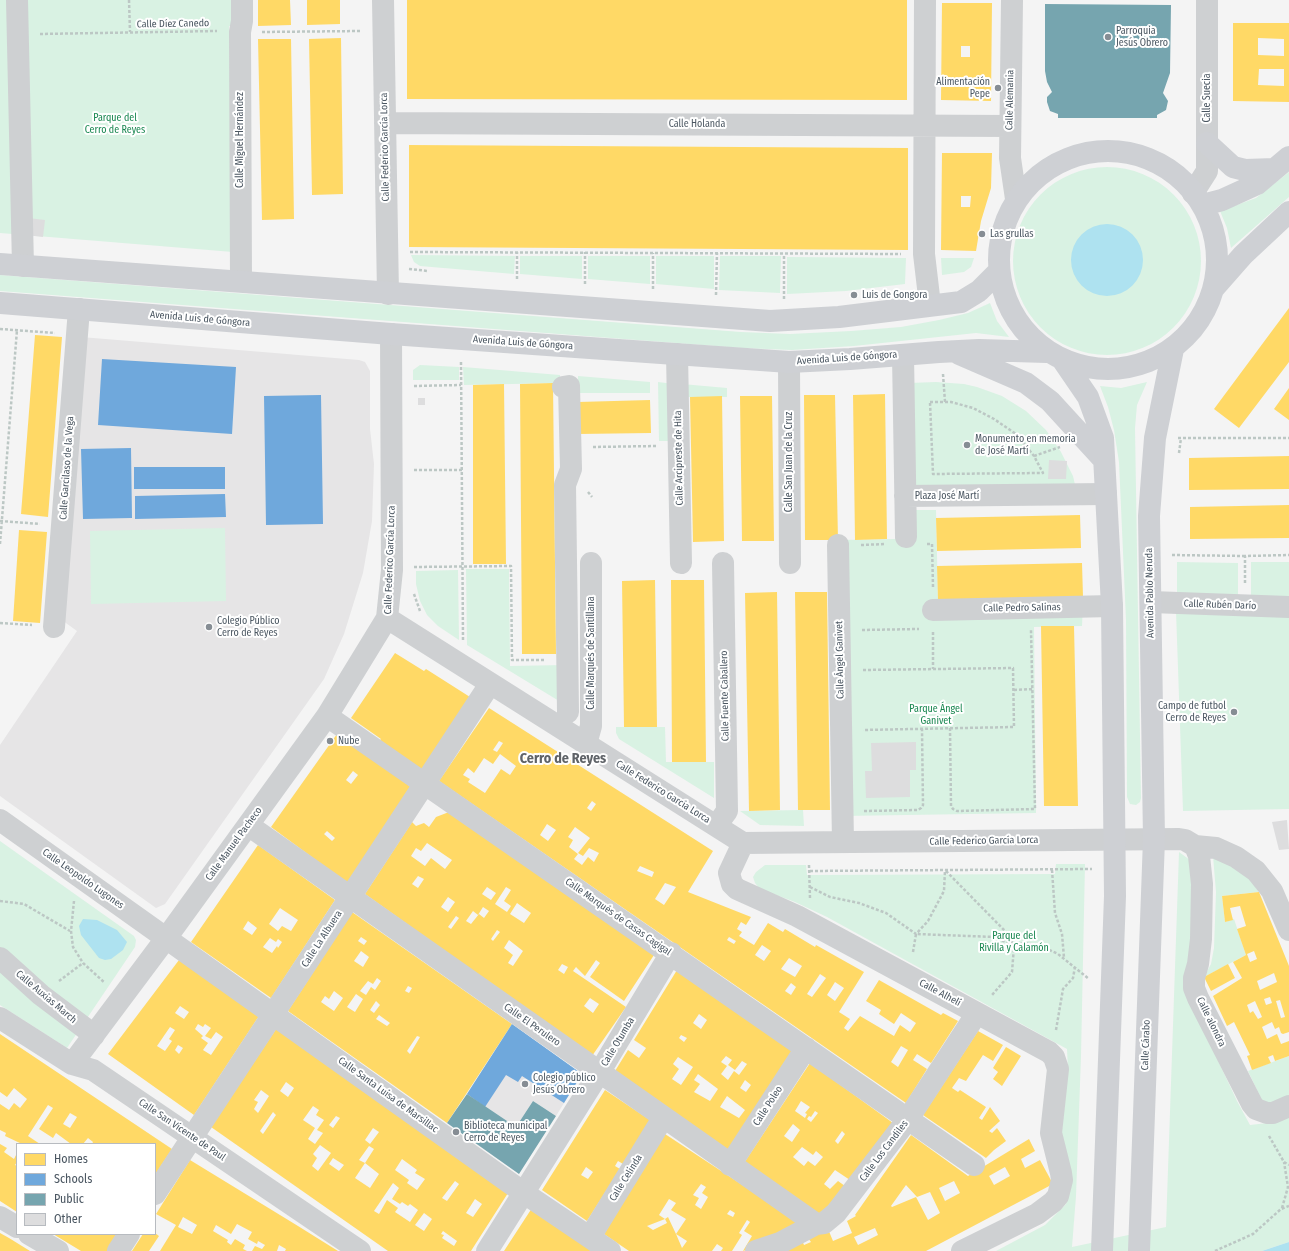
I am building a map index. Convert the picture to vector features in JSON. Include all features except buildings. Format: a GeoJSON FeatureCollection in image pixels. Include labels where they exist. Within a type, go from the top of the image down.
{"type":"FeatureCollection","features":[{"type":"Feature","properties":{"kind":"main road"},"geometry":{"type":"LineString","coordinates":[[1207,143],[1233,167],[1245,170],[1282,163]]}},
{"type":"Feature","properties":{"kind":"main road"},"geometry":{"type":"LineString","coordinates":[[1054,356],[1079,366],[1102,369],[1126,369],[1144,364],[1173,349],[1195,327],[1208,306],[1214,288],[1218,258],[1211,223],[1198,199],[1184,182],[1164,166],[1131,153],[1093,152],[1057,163],[1034,178],[1016,199],[1007,216],[1001,235],[999,271],[1007,303],[1013,316],[1027,334],[1054,356],[1088,397],[1103,438],[1112,606],[1115,896],[1102,1251]]}},
{"type":"Feature","properties":{"kind":"main road"},"geometry":{"type":"LineString","coordinates":[[1198,199],[1222,200],[1239,193],[1257,184],[1282,163]]}},
{"type":"Feature","properties":{"kind":"main road"},"geometry":{"type":"LineString","coordinates":[[1214,288],[1243,254],[1289,212]]}},
{"type":"Feature","properties":{"kind":"main road"},"geometry":{"type":"LineString","coordinates":[[0,264],[240,281],[388,294],[770,321],[839,317],[961,302],[979,292],[999,271]]}},
{"type":"Feature","properties":{"kind":"main road","name":"Avenida Luis de Góngora"},"geometry":{"type":"LineString","coordinates":[[0,303],[391,334],[789,362],[952,351],[1054,356]]}},
{"type":"Feature","properties":{"kind":"main road","name":"Avenida Pablo Neruda"},"geometry":{"type":"LineString","coordinates":[[1154,839],[1149,516],[1155,438],[1173,349]]}},
{"type":"Feature","properties":{"kind":"main road"},"geometry":{"type":"LineString","coordinates":[[952,351],[1026,383],[1050,401],[1104,460]]}},
{"type":"Feature","properties":{"kind":"main road","name":"Calle Cárabo"},"geometry":{"type":"LineString","coordinates":[[1139,1251],[1154,839]]}},
{"type":"Feature","properties":{"kind":"street"},"geometry":{"type":"LineString","coordinates":[[17,0],[23,266]]}},
{"type":"Feature","properties":{"kind":"street","name":"Calle Miguel Hernández"},"geometry":{"type":"LineString","coordinates":[[240,281],[240,32],[242,21],[242,0]]}},
{"type":"Feature","properties":{"kind":"street","name":"Calle Federico García Lorca"},"geometry":{"type":"LineString","coordinates":[[383,0],[388,294]]}},
{"type":"Feature","properties":{"kind":"street"},"geometry":{"type":"LineString","coordinates":[[925,0],[924,254],[930,305]]}},
{"type":"Feature","properties":{"kind":"street","name":"Calle Alemania"},"geometry":{"type":"LineString","coordinates":[[1012,0],[1010,158],[1016,199]]}},
{"type":"Feature","properties":{"kind":"street","name":"Calle Suecia"},"geometry":{"type":"LineString","coordinates":[[1198,199],[1207,171],[1207,0]]}},
{"type":"Feature","properties":{"kind":"street","name":"Calle Holanda"},"geometry":{"type":"LineString","coordinates":[[385,123],[1010,126]]}},
{"type":"Feature","properties":{"kind":"street","name":"Calle Garcilaso de la Vega"},"geometry":{"type":"LineString","coordinates":[[54,627],[79,309]]}},
{"type":"Feature","properties":{"kind":"street","name":"Calle Federico García Lorca"},"geometry":{"type":"LineString","coordinates":[[391,334],[392,570],[387,618],[743,843],[1179,838],[1195,846],[1216,848],[1236,857],[1256,871],[1272,891],[1289,930]]}},
{"type":"Feature","properties":{"kind":"street","name":"Calle Arcipreste de Hita"},"geometry":{"type":"LineString","coordinates":[[677,354],[681,563]]}},
{"type":"Feature","properties":{"kind":"street","name":"Plaza José Martí"},"geometry":{"type":"LineString","coordinates":[[903,355],[905,496],[1106,494]]}},
{"type":"Feature","properties":{"kind":"street","name":"Calle San Juan de la Cruz"},"geometry":{"type":"LineString","coordinates":[[789,362],[790,563]]}},
{"type":"Feature","properties":{"kind":"street"},"geometry":{"type":"LineString","coordinates":[[563,378],[569,386],[570,448],[570,469],[565,485],[568,712]]}},
{"type":"Feature","properties":{"kind":"street"},"geometry":{"type":"LineString","coordinates":[[898,541],[905,496]]}},
{"type":"Feature","properties":{"kind":"street","name":"Calle Ángel Ganivet"},"geometry":{"type":"LineString","coordinates":[[838,545],[843,842]]}},
{"type":"Feature","properties":{"kind":"street","name":"Calle Marqués de Santillana"},"geometry":{"type":"LineString","coordinates":[[586,744],[591,726],[591,563]]}},
{"type":"Feature","properties":{"kind":"street","name":"Calle Fuente Caballero"},"geometry":{"type":"LineString","coordinates":[[716,826],[727,811],[723,563]]}},
{"type":"Feature","properties":{"kind":"street","name":"Calle Rubén Darío"},"geometry":{"type":"LineString","coordinates":[[1151,602],[1289,607]]}},
{"type":"Feature","properties":{"kind":"street","name":"Calle Pedro Salinas"},"geometry":{"type":"LineString","coordinates":[[933,610],[1112,606]]}},
{"type":"Feature","properties":{"kind":"street","name":"Calle Manuel Pacheco"},"geometry":{"type":"LineString","coordinates":[[72,1064],[167,937],[327,716],[387,618]]}},
{"type":"Feature","properties":{"kind":"street","name":"Calle La Albuera"},"geometry":{"type":"LineString","coordinates":[[156,1192],[490,684]]}},
{"type":"Feature","properties":{"kind":"street","name":"Calle Marqués de Casas Cagigal"},"geometry":{"type":"LineString","coordinates":[[327,716],[671,953],[974,1165]]}},
{"type":"Feature","properties":{"kind":"street","name":"Calle Leopoldo Lugones"},"geometry":{"type":"LineString","coordinates":[[0,820],[167,937]]}},
{"type":"Feature","properties":{"kind":"street","name":"Calle El Perulero"},"geometry":{"type":"LineString","coordinates":[[248,825],[663,1118],[816,1224]]}},
{"type":"Feature","properties":{"kind":"street","name":"Calle Alhelí"},"geometry":{"type":"LineString","coordinates":[[743,843],[729,873],[732,884],[738,889],[798,916],[1049,1052]]}},
{"type":"Feature","properties":{"kind":"street","name":"Calle alondra"},"geometry":{"type":"LineString","coordinates":[[1195,846],[1199,856],[1202,884],[1202,912],[1194,988],[1252,1104],[1262,1112]]}},
{"type":"Feature","properties":{"kind":"street","name":"Calle Santa Luisa de Marsillac"},"geometry":{"type":"LineString","coordinates":[[167,937],[524,1193],[610,1251]]}},
{"type":"Feature","properties":{"kind":"street","name":"Calle Otumba"},"geometry":{"type":"LineString","coordinates":[[487,1251],[599,1073],[671,953]]}},
{"type":"Feature","properties":{"kind":"street","name":"Calle Auxias March"},"geometry":{"type":"LineString","coordinates":[[0,958],[41,995],[94,1035]]}},
{"type":"Feature","properties":{"kind":"street","name":"Calle Los Candiles"},"geometry":{"type":"LineString","coordinates":[[756,1251],[780,1243],[816,1224],[824,1223],[844,1205],[908,1118],[977,1013]]}},
{"type":"Feature","properties":{"kind":"street","name":"Calle San Vicente de Paul"},"geometry":{"type":"LineString","coordinates":[[0,1018],[72,1064],[93,1070],[360,1251]]}},
{"type":"Feature","properties":{"kind":"street","name":"Calle Poleo"},"geometry":{"type":"LineString","coordinates":[[730,1165],[806,1048]]}},
{"type":"Feature","properties":{"kind":"street"},"geometry":{"type":"LineString","coordinates":[[962,1251],[1037,1214],[1053,1202],[1058,1196],[1062,1180],[1051,1133],[1058,1069],[1054,1057],[1049,1052]]}},
{"type":"Feature","properties":{"kind":"street"},"geometry":{"type":"LineString","coordinates":[[1262,1112],[1273,1113],[1289,1106]]}},
{"type":"Feature","properties":{"kind":"street","name":"Calle Celinda"},"geometry":{"type":"LineString","coordinates":[[590,1237],[663,1118]]}},
{"type":"Feature","properties":{"kind":"street"},"geometry":{"type":"LineString","coordinates":[[0,1217],[16,1226]]}},
{"type":"Feature","properties":{"kind":"street"},"geometry":{"type":"LineString","coordinates":[[31,1235],[58,1251]]}},
{"type":"Feature","properties":{"kind":"street"},"geometry":{"type":"LineString","coordinates":[[118,1251],[128,1235]]}},
{"type":"Feature","properties":{"kind":"path","name":"Calle Díez Canedo"},"geometry":{"type":"LineString","coordinates":[[129,0],[130,32],[225,31]]}},
{"type":"Feature","properties":{"kind":"path"},"geometry":{"type":"LineString","coordinates":[[260,32],[383,31]]}},
{"type":"Feature","properties":{"kind":"path"},"geometry":{"type":"LineString","coordinates":[[17,34],[130,32]]}},
{"type":"Feature","properties":{"kind":"path"},"geometry":{"type":"LineString","coordinates":[[407,252],[924,254]]}},
{"type":"Feature","properties":{"kind":"path"},"geometry":{"type":"LineString","coordinates":[[517,252],[517,279]]}},
{"type":"Feature","properties":{"kind":"path"},"geometry":{"type":"LineString","coordinates":[[585,252],[585,285]]}},
{"type":"Feature","properties":{"kind":"path"},"geometry":{"type":"LineString","coordinates":[[653,253],[653,290]]}},
{"type":"Feature","properties":{"kind":"path"},"geometry":{"type":"LineString","coordinates":[[716,296],[717,254]]}},
{"type":"Feature","properties":{"kind":"path"},"geometry":{"type":"LineString","coordinates":[[784,254],[784,299]]}},
{"type":"Feature","properties":{"kind":"path"},"geometry":{"type":"LineString","coordinates":[[0,329],[77,335]]}},
{"type":"Feature","properties":{"kind":"path"},"geometry":{"type":"LineString","coordinates":[[0,544],[17,330]]}},
{"type":"Feature","properties":{"kind":"path"},"geometry":{"type":"LineString","coordinates":[[461,362],[463,646]]}},
{"type":"Feature","properties":{"kind":"path"},"geometry":{"type":"LineString","coordinates":[[944,375],[945,402]]}},
{"type":"Feature","properties":{"kind":"path"},"geometry":{"type":"LineString","coordinates":[[903,376],[951,376]]}},
{"type":"Feature","properties":{"kind":"path"},"geometry":{"type":"LineString","coordinates":[[407,386],[461,385]]}},
{"type":"Feature","properties":{"kind":"path"},"geometry":{"type":"LineString","coordinates":[[930,402],[945,402],[973,408],[994,419],[1016,434],[1034,456],[1042,473],[933,474],[930,402]]}},
{"type":"Feature","properties":{"kind":"path"},"geometry":{"type":"LineString","coordinates":[[570,448],[656,446],[656,444]]}},
{"type":"Feature","properties":{"kind":"path"},"geometry":{"type":"LineString","coordinates":[[1034,456],[1068,445]]}},
{"type":"Feature","properties":{"kind":"path"},"geometry":{"type":"LineString","coordinates":[[409,470],[462,470]]}},
{"type":"Feature","properties":{"kind":"path"},"geometry":{"type":"LineString","coordinates":[[1,521],[62,526]]}},
{"type":"Feature","properties":{"kind":"path"},"geometry":{"type":"LineString","coordinates":[[838,545],[898,541]]}},
{"type":"Feature","properties":{"kind":"path"},"geometry":{"type":"LineString","coordinates":[[1172,562],[1172,555],[1289,555]]}},
{"type":"Feature","properties":{"kind":"path"},"geometry":{"type":"LineString","coordinates":[[1245,556],[1245,606]]}},
{"type":"Feature","properties":{"kind":"path"},"geometry":{"type":"LineString","coordinates":[[412,568],[511,566],[512,660],[568,659]]}},
{"type":"Feature","properties":{"kind":"path"},"geometry":{"type":"LineString","coordinates":[[412,588],[416,604],[424,617]]}},
{"type":"Feature","properties":{"kind":"path"},"geometry":{"type":"LineString","coordinates":[[950,728],[951,806],[953,809],[957,811],[1035,808],[1031,608]]}},
{"type":"Feature","properties":{"kind":"path"},"geometry":{"type":"LineString","coordinates":[[0,623],[54,627]]}},
{"type":"Feature","properties":{"kind":"path"},"geometry":{"type":"LineString","coordinates":[[857,670],[1013,668],[1014,690],[1014,727],[858,730]]}},
{"type":"Feature","properties":{"kind":"path"},"geometry":{"type":"LineString","coordinates":[[1014,690],[1033,690]]}},
{"type":"Feature","properties":{"kind":"path"},"geometry":{"type":"LineString","coordinates":[[843,811],[918,810],[921,808],[923,805],[922,729]]}},
{"type":"Feature","properties":{"kind":"path"},"geometry":{"type":"LineString","coordinates":[[810,900],[810,871],[1092,869]]}},
{"type":"Feature","properties":{"kind":"path"},"geometry":{"type":"LineString","coordinates":[[946,870],[1006,932],[1014,946],[1012,972],[977,1013]]}},
{"type":"Feature","properties":{"kind":"path"},"geometry":{"type":"LineString","coordinates":[[913,954],[916,934],[928,921],[944,891],[946,870]]}},
{"type":"Feature","properties":{"kind":"path"},"geometry":{"type":"LineString","coordinates":[[1052,870],[1055,913],[1062,934],[1064,959]]}},
{"type":"Feature","properties":{"kind":"path"},"geometry":{"type":"LineString","coordinates":[[82,878],[75,892],[71,914],[73,947],[83,964],[97,978],[123,996]]}},
{"type":"Feature","properties":{"kind":"path"},"geometry":{"type":"LineString","coordinates":[[810,887],[830,897],[859,903],[886,913],[916,934],[994,937],[1014,946],[1024,943],[1041,946],[1064,959],[1089,980]]}},
{"type":"Feature","properties":{"kind":"path"},"geometry":{"type":"LineString","coordinates":[[0,898],[1,901],[24,904],[71,931]]}},
{"type":"Feature","properties":{"kind":"path"},"geometry":{"type":"LineString","coordinates":[[41,995],[83,964]]}},
{"type":"Feature","properties":{"kind":"path"},"geometry":{"type":"LineString","coordinates":[[1049,1052],[1058,1020],[1063,989],[1072,978],[1075,967]]}},
{"type":"Feature","properties":{"kind":"path"},"geometry":{"type":"LineString","coordinates":[[1262,1112],[1260,1120],[1284,1162],[1288,1186],[1282,1209]]}},
{"type":"Feature","properties":{"kind":"path"},"geometry":{"type":"LineString","coordinates":[[1284,1162],[1289,1165]]}},
{"type":"Feature","properties":{"kind":"path"},"geometry":{"type":"LineString","coordinates":[[1214,1251],[1253,1234],[1282,1209],[1289,1206]]}},
{"type":"Feature","properties":{"kind":"shaded area","name":"Colegio Público Cerro de Reyes"},"geometry":{"type":"Polygon","coordinates":[[[81,337],[359,360],[365,362],[370,371],[370,429],[374,464],[372,521],[363,573],[344,634],[324,679],[165,904],[156,908],[0,796],[0,745],[77,631],[59,618],[81,337]]]}},
{"type":"Feature","properties":{"kind":"shaded area","name":"Colegio público Jesús Obrero"},"geometry":{"type":"Polygon","coordinates":[[[512,1025],[582,1074],[556,1116],[533,1101],[516,1127],[467,1094],[512,1025]]]}},
{"type":"Feature","properties":{"kind":"green space","name":"Parque del Cerro de Reyes"},"geometry":{"type":"Polygon","coordinates":[[[0,0],[234,0],[234,26],[229,26],[233,252],[0,233],[0,0]]]}},
{"type":"Feature","properties":{"kind":"green space"},"geometry":{"type":"Polygon","coordinates":[[[1098,167],[1116,167],[1143,174],[1167,188],[1174,194],[1180,201],[1194,225],[1201,252],[1201,270],[1194,297],[1180,321],[1174,328],[1167,334],[1143,348],[1116,355],[1098,355],[1080,351],[1063,344],[1047,334],[1034,321],[1024,305],[1017,288],[1013,270],[1013,252],[1017,234],[1024,217],[1034,201],[1047,188],[1063,178],[1080,171],[1098,167]]]}},
{"type":"Feature","properties":{"kind":"green space"},"geometry":{"type":"Polygon","coordinates":[[[1289,172],[1289,197],[1231,248],[1227,228],[1220,211],[1256,198],[1289,172]]]}},
{"type":"Feature","properties":{"kind":"green space"},"geometry":{"type":"Polygon","coordinates":[[[411,255],[515,256],[514,274],[420,266],[414,262],[411,255]]]}},
{"type":"Feature","properties":{"kind":"green space"},"geometry":{"type":"Polygon","coordinates":[[[520,256],[582,256],[582,279],[520,274],[520,256]]]}},
{"type":"Feature","properties":{"kind":"green space"},"geometry":{"type":"Polygon","coordinates":[[[588,256],[650,256],[650,284],[588,279],[588,256]]]}},
{"type":"Feature","properties":{"kind":"green space"},"geometry":{"type":"Polygon","coordinates":[[[656,256],[714,256],[714,289],[656,284],[656,256]]]}},
{"type":"Feature","properties":{"kind":"green space"},"geometry":{"type":"Polygon","coordinates":[[[720,256],[781,256],[780,293],[719,290],[720,256]]]}},
{"type":"Feature","properties":{"kind":"green space"},"geometry":{"type":"Polygon","coordinates":[[[787,257],[906,258],[905,284],[846,291],[787,294],[787,257]]]}},
{"type":"Feature","properties":{"kind":"green space"},"geometry":{"type":"Polygon","coordinates":[[[941,258],[974,258],[971,267],[964,272],[942,275],[941,258]]]}},
{"type":"Feature","properties":{"kind":"green space"},"geometry":{"type":"Polygon","coordinates":[[[0,275],[741,332],[790,334],[901,327],[968,313],[990,303],[997,321],[1009,337],[976,333],[854,346],[792,350],[741,348],[0,291],[0,275]]]}},
{"type":"Feature","properties":{"kind":"green space"},"geometry":{"type":"Polygon","coordinates":[[[420,365],[459,367],[459,380],[413,380],[413,370],[420,365]]]}},
{"type":"Feature","properties":{"kind":"green space"},"geometry":{"type":"Polygon","coordinates":[[[463,367],[560,375],[560,383],[464,385],[463,367]]]}},
{"type":"Feature","properties":{"kind":"green space"},"geometry":{"type":"Polygon","coordinates":[[[578,376],[650,382],[650,393],[578,393],[578,376]]]}},
{"type":"Feature","properties":{"kind":"green space"},"geometry":{"type":"Polygon","coordinates":[[[658,382],[674,384],[676,441],[659,441],[658,382]]]}},
{"type":"Feature","properties":{"kind":"green space"},"geometry":{"type":"Polygon","coordinates":[[[936,382],[964,384],[977,387],[1002,396],[1026,411],[1046,430],[1061,452],[1073,476],[1076,489],[916,489],[909,383],[936,382]]]}},
{"type":"Feature","properties":{"kind":"green space"},"geometry":{"type":"Polygon","coordinates":[[[1147,382],[1137,405],[1135,428],[1141,798],[1140,802],[1136,805],[1130,804],[1127,797],[1126,620],[1119,462],[1114,430],[1108,407],[1100,386],[1121,388],[1147,382]]]}},
{"type":"Feature","properties":{"kind":"green space"},"geometry":{"type":"Polygon","coordinates":[[[682,384],[727,388],[727,397],[682,397],[682,384]]]}},
{"type":"Feature","properties":{"kind":"green space","name":"Parque Ángel Ganivet"},"geometry":{"type":"Polygon","coordinates":[[[895,510],[936,510],[938,600],[1083,604],[1082,626],[1034,627],[1036,813],[842,816],[838,540],[895,539],[895,510]]]}},
{"type":"Feature","properties":{"kind":"green space"},"geometry":{"type":"Polygon","coordinates":[[[225,528],[226,601],[91,604],[90,531],[225,528]]]}},
{"type":"Feature","properties":{"kind":"green space"},"geometry":{"type":"Polygon","coordinates":[[[1177,562],[1238,563],[1238,596],[1177,595],[1177,562]]]}},
{"type":"Feature","properties":{"kind":"green space"},"geometry":{"type":"Polygon","coordinates":[[[1251,562],[1289,562],[1289,596],[1251,596],[1251,562]]]}},
{"type":"Feature","properties":{"kind":"green space"},"geometry":{"type":"Polygon","coordinates":[[[466,569],[509,569],[510,666],[564,665],[564,704],[467,645],[466,569]]]}},
{"type":"Feature","properties":{"kind":"green space"},"geometry":{"type":"Polygon","coordinates":[[[458,570],[459,640],[438,626],[427,615],[420,601],[416,584],[416,571],[458,570]]]}},
{"type":"Feature","properties":{"kind":"green space","name":"Campo de futbol Cerro de Reyes"},"geometry":{"type":"Polygon","coordinates":[[[1176,611],[1289,615],[1289,809],[1183,811],[1176,611]]]}},
{"type":"Feature","properties":{"kind":"green space"},"geometry":{"type":"Polygon","coordinates":[[[616,727],[665,727],[666,762],[714,762],[714,798],[619,739],[616,733],[616,727]]]}},
{"type":"Feature","properties":{"kind":"green space"},"geometry":{"type":"Polygon","coordinates":[[[803,810],[804,826],[760,825],[740,811],[803,810]]]}},
{"type":"Feature","properties":{"kind":"green space"},"geometry":{"type":"Polygon","coordinates":[[[0,841],[134,936],[136,940],[135,947],[67,1048],[0,1005],[0,841]]]}},
{"type":"Feature","properties":{"kind":"green space","name":"Parque del Rivilla y Calamón"},"geometry":{"type":"Polygon","coordinates":[[[1179,852],[1190,860],[1193,877],[1192,950],[1184,988],[1237,1101],[1250,1125],[1276,1122],[1289,1117],[1289,1242],[1262,1251],[996,1251],[1045,1225],[1066,1204],[1071,1181],[1061,1138],[1068,1071],[1067,1049],[827,917],[795,902],[760,889],[755,883],[753,877],[756,872],[765,865],[806,865],[807,875],[1055,874],[1056,864],[1085,864],[1081,1056],[1076,1196],[1072,1247],[1166,1227],[1179,852]]]}},
{"type":"Feature","properties":{"kind":"green space"},"geometry":{"type":"Polygon","coordinates":[[[1213,856],[1247,875],[1259,892],[1222,896],[1225,922],[1234,919],[1246,955],[1204,977],[1211,964],[1214,948],[1216,892],[1213,856]]]}},
{"type":"Feature","properties":{"kind":"green space"},"geometry":{"type":"Polygon","coordinates":[[[1289,1056],[1289,1101],[1265,1107],[1248,1071],[1289,1056]]]}},
{"type":"Feature","properties":{"kind":"water"},"geometry":{"type":"Polygon","coordinates":[[[1107,224],[1127,230],[1137,240],[1143,260],[1137,280],[1127,290],[1107,296],[1087,290],[1077,280],[1071,260],[1077,240],[1087,230],[1107,224]]]}},
{"type":"Feature","properties":{"kind":"water"},"geometry":{"type":"Polygon","coordinates":[[[83,919],[97,920],[117,930],[127,942],[123,950],[111,959],[105,960],[99,958],[81,935],[79,926],[83,919]]]}},
{"type":"Feature","properties":{"kind":"water"},"geometry":{"type":"Polygon","coordinates":[[[1289,1242],[1289,1251],[1262,1251],[1289,1242]]]}},
{"type":"Feature","properties":{"kind":"place","name":"Parroquia Jesús Obrero"},"geometry":{"type":"Point","coordinates":[1108,37]}},
{"type":"Feature","properties":{"kind":"place","name":"Alimentación Pepe"},"geometry":{"type":"Point","coordinates":[998,88]}},
{"type":"Feature","properties":{"kind":"place","name":"Las grullas"},"geometry":{"type":"Point","coordinates":[982,234]}},
{"type":"Feature","properties":{"kind":"place","name":"Luis de Gongora"},"geometry":{"type":"Point","coordinates":[854,295]}},
{"type":"Feature","properties":{"kind":"place","name":"Monumento en memoria de José Martí"},"geometry":{"type":"Point","coordinates":[967,445]}},
{"type":"Feature","properties":{"kind":"place","name":"Colegio Público Cerro de Reyes"},"geometry":{"type":"Point","coordinates":[209,627]}},
{"type":"Feature","properties":{"kind":"place","name":"Campo de futbol Cerro de Reyes"},"geometry":{"type":"Point","coordinates":[1234,712]}},
{"type":"Feature","properties":{"kind":"place","name":"Nube"},"geometry":{"type":"Point","coordinates":[330,741]}},
{"type":"Feature","properties":{"kind":"place","name":"Colegio público Jesús Obrero"},"geometry":{"type":"Point","coordinates":[525,1084]}},
{"type":"Feature","properties":{"kind":"place","name":"Biblioteca municipal Cerro de Reyes"},"geometry":{"type":"Point","coordinates":[456,1132]}},
{"type":"Feature","properties":{"kind":"district","name":"Cerro de Reyes"},"geometry":{"type":"Point","coordinates":[563,759]}}]}
